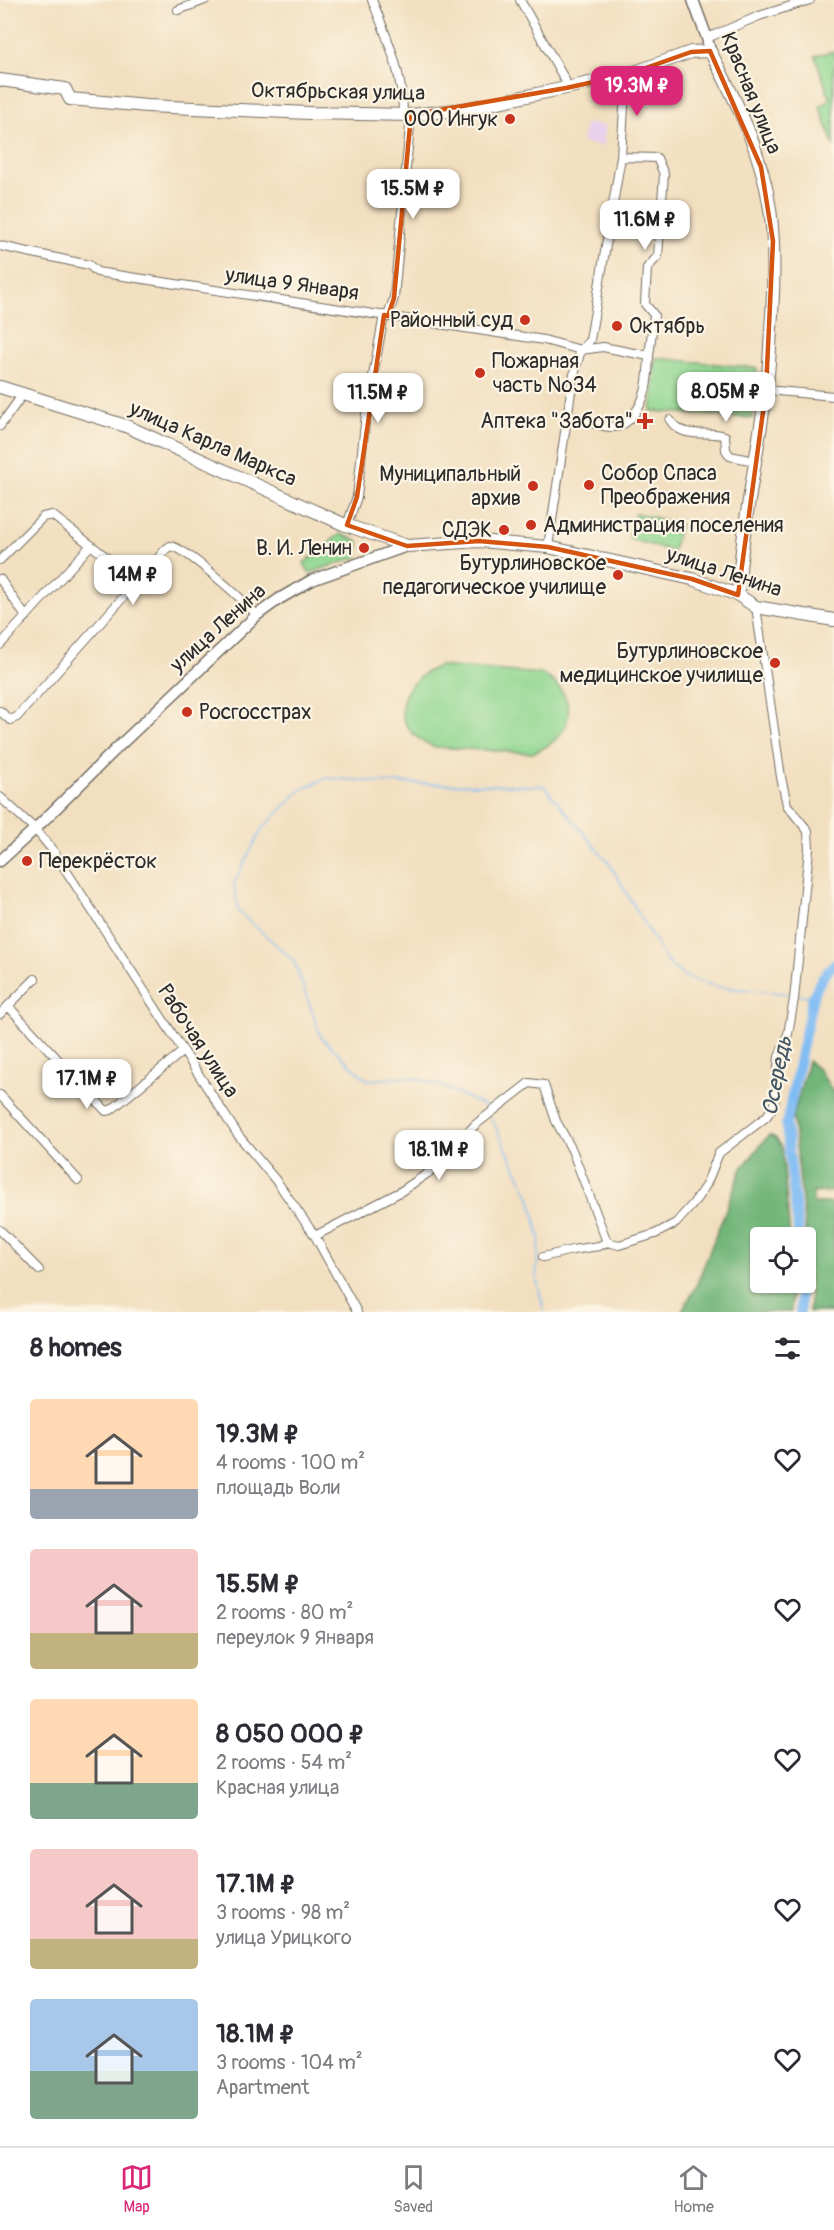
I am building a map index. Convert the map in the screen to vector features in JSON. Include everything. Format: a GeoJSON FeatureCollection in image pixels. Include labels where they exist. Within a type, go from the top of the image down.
{"type":"FeatureCollection","features":[{"type":"Feature","properties":{"kind":"main road","name":"Октябрьская улица"},"geometry":{"type":"LineString","coordinates":[[0,80],[65,89],[70,99],[147,106],[407,115],[464,109],[566,88],[626,75],[691,52],[710,51]]}},
{"type":"Feature","properties":{"kind":"main road","name":"Красная улица"},"geometry":{"type":"LineString","coordinates":[[710,51],[728,85],[761,167],[770,209],[773,241],[774,285],[766,390],[738,595]]}},
{"type":"Feature","properties":{"kind":"main road","name":"улица Карла Маркса"},"geometry":{"type":"LineString","coordinates":[[0,387],[132,429],[347,525],[407,546]]}},
{"type":"Feature","properties":{"kind":"main road","name":"улица Ленина"},"geometry":{"type":"LineString","coordinates":[[407,546],[479,541],[548,547],[692,579],[738,595],[756,607],[834,620]]}},
{"type":"Feature","properties":{"kind":"street"},"geometry":{"type":"LineString","coordinates":[[178,10],[205,0]]}},
{"type":"Feature","properties":{"kind":"street"},"geometry":{"type":"LineString","coordinates":[[347,525],[357,497],[366,414],[386,316],[394,298],[407,115],[391,47],[372,0]]}},
{"type":"Feature","properties":{"kind":"street"},"geometry":{"type":"LineString","coordinates":[[520,0],[565,80],[566,88]]}},
{"type":"Feature","properties":{"kind":"street","name":"Красная улица"},"geometry":{"type":"LineString","coordinates":[[693,0],[710,51]]}},
{"type":"Feature","properties":{"kind":"street"},"geometry":{"type":"LineString","coordinates":[[707,38],[759,16],[810,0]]}},
{"type":"Feature","properties":{"kind":"street"},"geometry":{"type":"LineString","coordinates":[[548,547],[573,378],[581,350],[590,340],[621,157],[626,75]]}},
{"type":"Feature","properties":{"kind":"street"},"geometry":{"type":"LineString","coordinates":[[569,415],[608,427],[618,427],[642,405],[645,396],[654,315],[645,304],[647,268],[658,256],[664,174],[657,158],[621,157]]}},
{"type":"Feature","properties":{"kind":"street","name":"улица 9 Января"},"geometry":{"type":"LineString","coordinates":[[0,246],[89,265],[97,272],[544,339],[581,350]]}},
{"type":"Feature","properties":{"kind":"street"},"geometry":{"type":"LineString","coordinates":[[581,350],[603,347],[649,356]]}},
{"type":"Feature","properties":{"kind":"street"},"geometry":{"type":"LineString","coordinates":[[766,390],[834,396]]}},
{"type":"Feature","properties":{"kind":"street"},"geometry":{"type":"LineString","coordinates":[[0,426],[23,394]]}},
{"type":"Feature","properties":{"kind":"street"},"geometry":{"type":"LineString","coordinates":[[670,420],[677,429],[683,432],[725,436],[726,450],[730,456],[755,461]]}},
{"type":"Feature","properties":{"kind":"street"},"geometry":{"type":"LineString","coordinates":[[0,560],[43,517],[49,514],[56,517],[138,581]]}},
{"type":"Feature","properties":{"kind":"street"},"geometry":{"type":"LineString","coordinates":[[0,645],[91,545]]}},
{"type":"Feature","properties":{"kind":"street"},"geometry":{"type":"LineString","coordinates":[[0,711],[10,720],[17,717],[166,549],[174,546],[242,600],[257,615]]}},
{"type":"Feature","properties":{"kind":"street","name":"улица Ленина"},"geometry":{"type":"LineString","coordinates":[[0,861],[257,615],[312,580],[407,546]]}},
{"type":"Feature","properties":{"kind":"street"},"geometry":{"type":"LineString","coordinates":[[0,579],[26,616]]}},
{"type":"Feature","properties":{"kind":"street"},"geometry":{"type":"LineString","coordinates":[[543,1257],[599,1246],[607,1242],[619,1245],[655,1234],[676,1223],[706,1185],[719,1153],[766,1117],[774,1106],[779,1057],[788,1034],[794,999],[809,849],[808,831],[787,805],[756,607]]}},
{"type":"Feature","properties":{"kind":"street","name":"Рабочая улица"},"geometry":{"type":"LineString","coordinates":[[0,797],[35,829],[54,852],[238,1135],[278,1183],[315,1236],[357,1312]]}},
{"type":"Feature","properties":{"kind":"street"},"geometry":{"type":"LineString","coordinates":[[0,1014],[35,979]]}},
{"type":"Feature","properties":{"kind":"street"},"geometry":{"type":"LineString","coordinates":[[8,1006],[106,1111],[111,1110],[182,1052]]}},
{"type":"Feature","properties":{"kind":"street"},"geometry":{"type":"LineString","coordinates":[[315,1236],[400,1192],[431,1171],[475,1125],[529,1083],[544,1085],[556,1121],[572,1150],[607,1242]]}},
{"type":"Feature","properties":{"kind":"street"},"geometry":{"type":"LineString","coordinates":[[0,1095],[78,1180]]}},
{"type":"Feature","properties":{"kind":"street"},"geometry":{"type":"LineString","coordinates":[[0,1230],[39,1270]]}},
{"type":"Feature","properties":{"kind":"highlighted area"},"geometry":{"type":"Polygon","coordinates":[[[710,51],[761,167],[773,241],[766,390],[738,595],[692,579],[548,547],[479,541],[407,546],[347,525],[357,497],[384,315],[388,316],[394,298],[411,115],[566,88],[626,75],[691,52],[710,51]]]}},
{"type":"Feature","properties":{"kind":"shaded area"},"geometry":{"type":"Polygon","coordinates":[[[655,76],[657,88],[653,89],[655,98],[639,102],[634,81],[655,76]]]}},
{"type":"Feature","properties":{"kind":"shaded area"},"geometry":{"type":"Polygon","coordinates":[[[585,123],[605,126],[603,146],[582,143],[585,123]]]}},
{"type":"Feature","properties":{"kind":"green space"},"geometry":{"type":"Polygon","coordinates":[[[834,51],[834,146],[820,107],[830,99],[815,56],[834,51]]]}},
{"type":"Feature","properties":{"kind":"green space"},"geometry":{"type":"Polygon","coordinates":[[[656,358],[757,368],[752,418],[651,411],[656,358]]]}},
{"type":"Feature","properties":{"kind":"green space"},"geometry":{"type":"Polygon","coordinates":[[[635,513],[680,524],[673,551],[629,539],[635,513]]]}},
{"type":"Feature","properties":{"kind":"green space"},"geometry":{"type":"Polygon","coordinates":[[[340,534],[359,541],[358,557],[309,573],[304,563],[340,534]]]}},
{"type":"Feature","properties":{"kind":"green space"},"geometry":{"type":"Polygon","coordinates":[[[439,666],[542,674],[555,683],[564,694],[568,705],[568,717],[564,728],[546,747],[532,753],[435,747],[419,739],[409,729],[403,718],[402,706],[405,694],[413,683],[439,666]]]}},
{"type":"Feature","properties":{"kind":"green space"},"geometry":{"type":"Polygon","coordinates":[[[808,1061],[819,1070],[834,1093],[834,1191],[813,1193],[813,1203],[834,1203],[834,1312],[809,1312],[810,1293],[816,1293],[816,1227],[805,1227],[793,1117],[808,1061]]]}},
{"type":"Feature","properties":{"kind":"green space"},"geometry":{"type":"Polygon","coordinates":[[[769,1135],[776,1138],[782,1147],[789,1227],[750,1227],[750,1293],[792,1293],[791,1312],[681,1312],[696,1286],[742,1168],[769,1135]]]}},
{"type":"Feature","properties":{"kind":"waterway"},"geometry":{"type":"LineString","coordinates":[[487,1111],[485,1106],[436,1084],[409,1077],[367,1080],[321,1037],[294,961],[238,911],[234,883],[262,829],[302,789],[327,778],[391,783],[544,786],[609,863],[667,962],[683,976],[718,987],[791,994]]}},
{"type":"Feature","properties":{"kind":"waterway","name":"Осередь"},"geometry":{"type":"LineString","coordinates":[[798,1227],[786,1125],[813,996],[822,978],[834,964]]}},
{"type":"Feature","properties":{"kind":"waterway"},"geometry":{"type":"LineString","coordinates":[[796,995],[813,996]]}},
{"type":"Feature","properties":{"kind":"waterway"},"geometry":{"type":"LineString","coordinates":[[491,1118],[530,1197],[540,1238],[536,1276],[544,1312]]}},
{"type":"Feature","properties":{"kind":"waterway","name":"Осередь"},"geometry":{"type":"LineString","coordinates":[[800,1293],[800,1312]]}},
{"type":"Feature","properties":{"kind":"place","name":"ООО Ингук"},"geometry":{"type":"Point","coordinates":[510,119]}},
{"type":"Feature","properties":{"kind":"place","name":"Районный суд"},"geometry":{"type":"Point","coordinates":[525,320]}},
{"type":"Feature","properties":{"kind":"place","name":"Октябрь"},"geometry":{"type":"Point","coordinates":[617,326]}},
{"type":"Feature","properties":{"kind":"place","name":"Пожарная часть №34"},"geometry":{"type":"Point","coordinates":[480,373]}},
{"type":"Feature","properties":{"kind":"place","name":"Аптека \"Забота\""},"geometry":{"type":"Point","coordinates":[645,421]}},
{"type":"Feature","properties":{"kind":"place","name":"Собор Спаса Преображения"},"geometry":{"type":"Point","coordinates":[589,485]}},
{"type":"Feature","properties":{"kind":"place","name":"Муниципальный архив"},"geometry":{"type":"Point","coordinates":[533,486]}},
{"type":"Feature","properties":{"kind":"place","name":"Администрация поселения"},"geometry":{"type":"Point","coordinates":[531,525]}},
{"type":"Feature","properties":{"kind":"place","name":"СДЭК"},"geometry":{"type":"Point","coordinates":[504,530]}},
{"type":"Feature","properties":{"kind":"place","name":"В. И. Ленин"},"geometry":{"type":"Point","coordinates":[364,548]}},
{"type":"Feature","properties":{"kind":"place","name":"Бутурлиновское педагогическое училище"},"geometry":{"type":"Point","coordinates":[618,575]}},
{"type":"Feature","properties":{"kind":"place","name":"Бутурлиновское медицинское училище"},"geometry":{"type":"Point","coordinates":[775,663]}},
{"type":"Feature","properties":{"kind":"place","name":"Росгосстрах"},"geometry":{"type":"Point","coordinates":[187,712]}},
{"type":"Feature","properties":{"kind":"place","name":"Перекрёсток"},"geometry":{"type":"Point","coordinates":[27,861]}}]}
